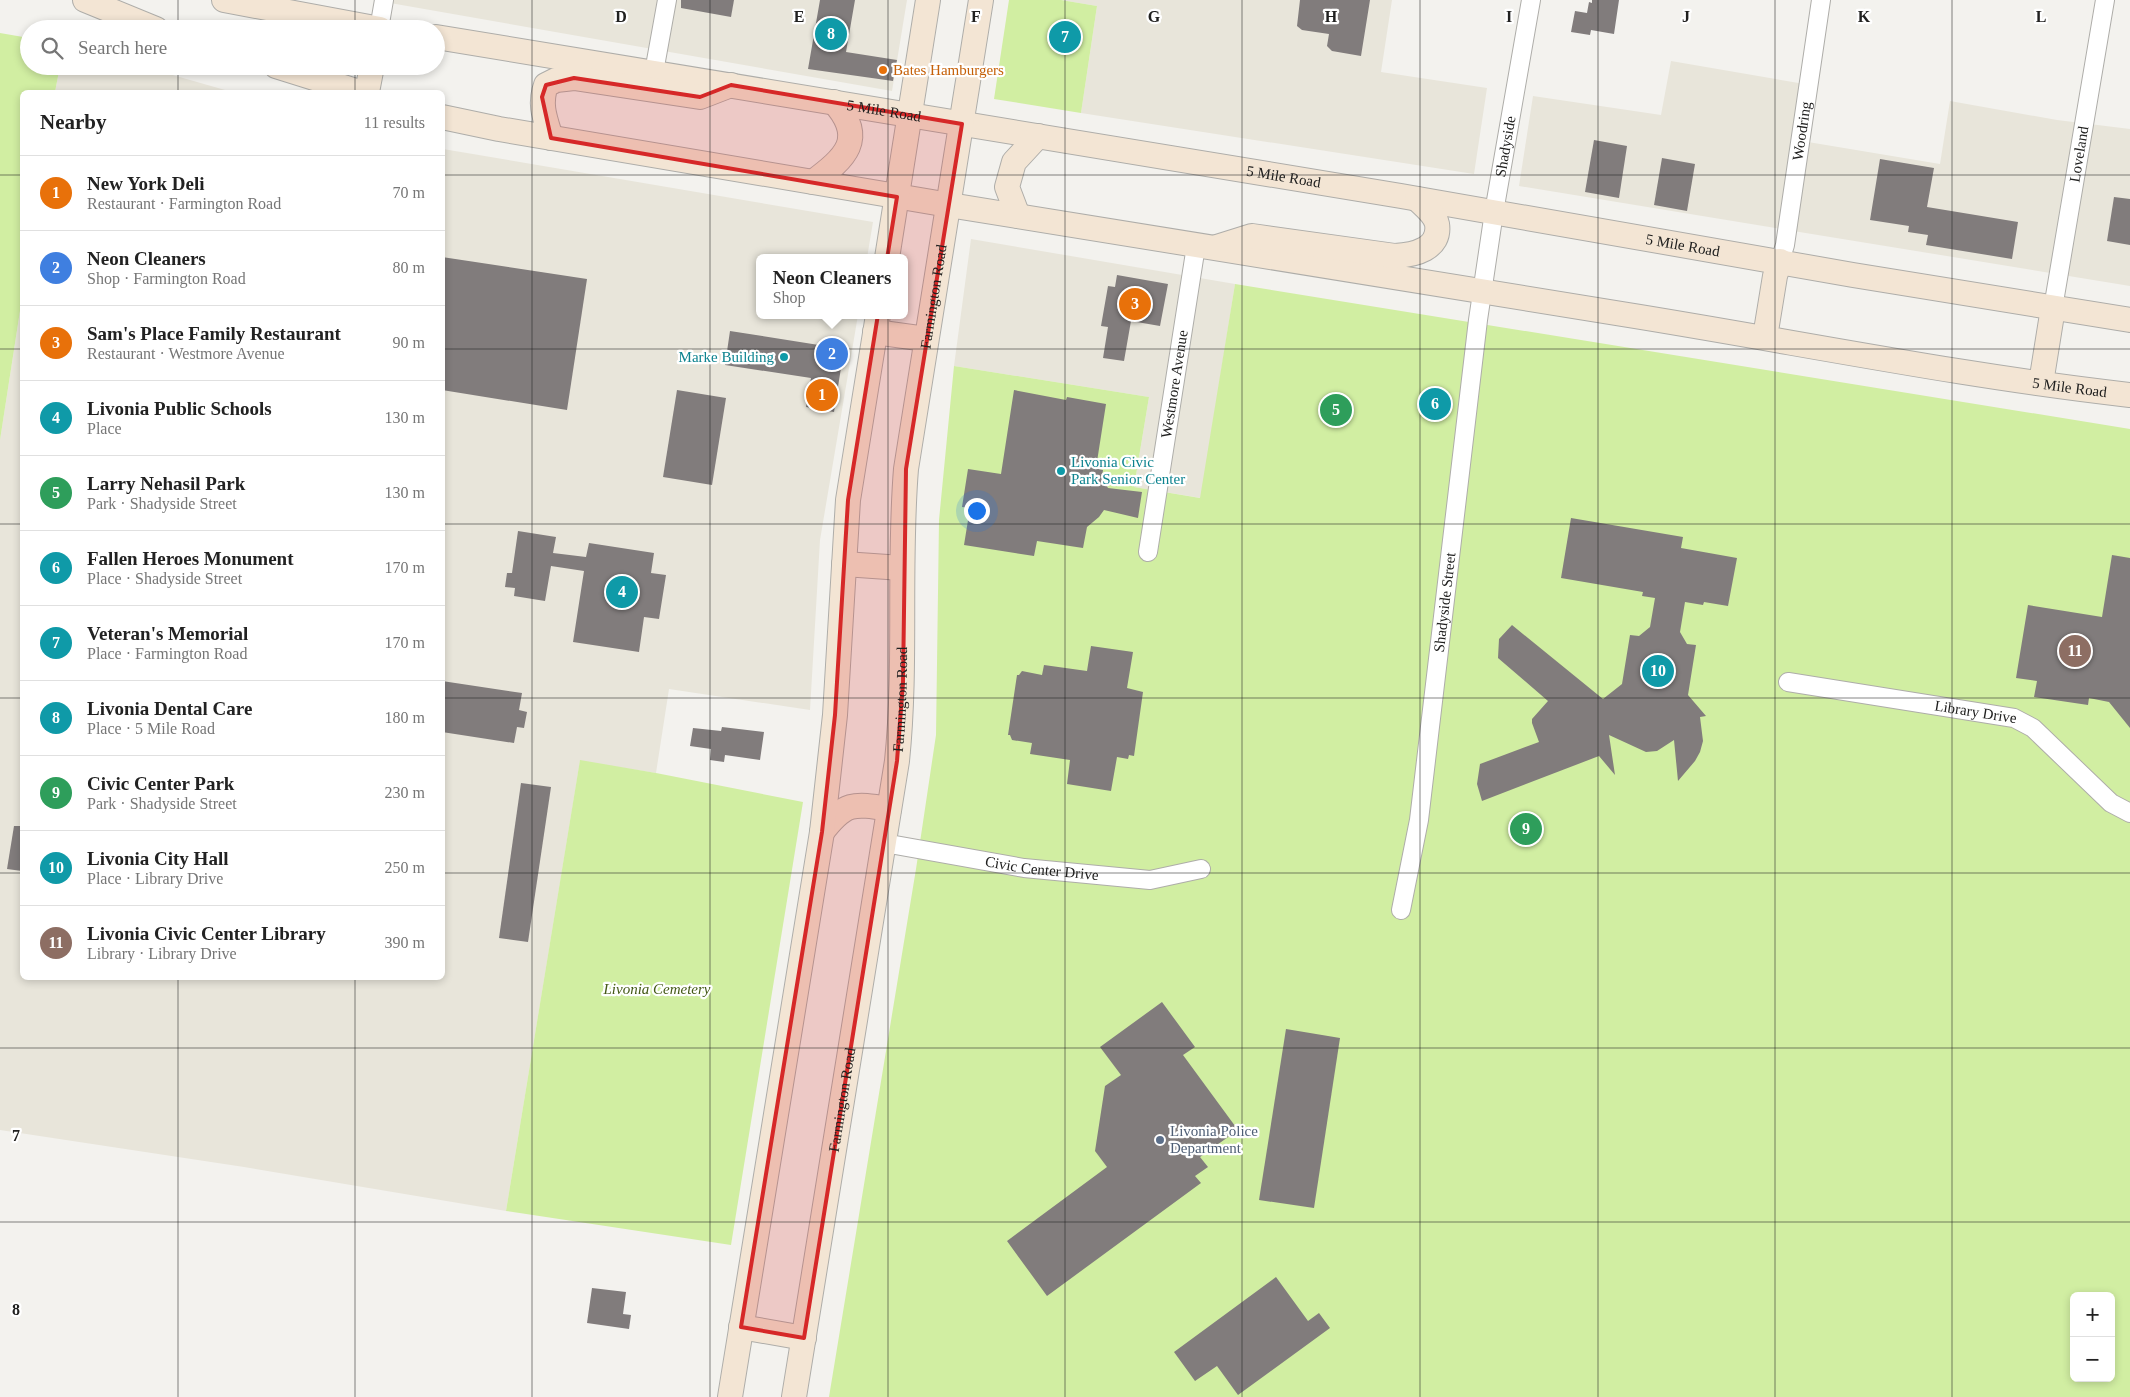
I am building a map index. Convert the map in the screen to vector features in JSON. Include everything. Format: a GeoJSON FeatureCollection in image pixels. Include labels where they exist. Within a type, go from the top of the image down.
{"type":"FeatureCollection","features":[{"type":"Feature","properties":{"kind":"main road"},"geometry":{"type":"LineString","coordinates":[[85,0],[134,20]]}},
{"type":"Feature","properties":{"kind":"main road"},"geometry":{"type":"LineString","coordinates":[[224,0],[331,20]]}},
{"type":"Feature","properties":{"kind":"main road"},"geometry":{"type":"LineString","coordinates":[[888,254],[928,0]]}},
{"type":"Feature","properties":{"kind":"main road","name":"Farmington Road"},"geometry":{"type":"LineString","coordinates":[[794,1397],[884,843],[902,717],[903,505],[906,470],[981,0]]}},
{"type":"Feature","properties":{"kind":"main road","name":"5 Mile Road"},"geometry":{"type":"LineString","coordinates":[[445,38],[1417,198],[2130,320]]}},
{"type":"Feature","properties":{"kind":"main road"},"geometry":{"type":"LineString","coordinates":[[305,75],[354,90]]}},
{"type":"Feature","properties":{"kind":"main road"},"geometry":{"type":"LineString","coordinates":[[367,90],[370,75]]}},
{"type":"Feature","properties":{"kind":"main road"},"geometry":{"type":"LineString","coordinates":[[551,138],[543,111],[542,97],[546,85],[556,80],[574,78],[700,97],[731,85]]}},
{"type":"Feature","properties":{"kind":"main road"},"geometry":{"type":"LineString","coordinates":[[813,182],[844,156],[850,142],[850,128],[846,115],[834,102]]}},
{"type":"Feature","properties":{"kind":"main road","name":"5 Mile Road"},"geometry":{"type":"LineString","coordinates":[[445,118],[551,138],[897,197],[2041,383],[2130,395]]}},
{"type":"Feature","properties":{"kind":"main road"},"geometry":{"type":"LineString","coordinates":[[1018,216],[1007,187],[1014,162],[1038,136]]}},
{"type":"Feature","properties":{"kind":"main road"},"geometry":{"type":"LineString","coordinates":[[1203,247],[1252,236],[1395,256],[1414,255],[1432,244],[1436,235],[1437,223],[1432,214],[1417,198]]}},
{"type":"Feature","properties":{"kind":"main road"},"geometry":{"type":"LineString","coordinates":[[1765,337],[1780,261]]}},
{"type":"Feature","properties":{"kind":"main road"},"geometry":{"type":"LineString","coordinates":[[2041,383],[2053,308]]}},
{"type":"Feature","properties":{"kind":"main road"},"geometry":{"type":"LineString","coordinates":[[730,1397],[822,832],[835,714],[848,500],[877,324],[926,340]]}},
{"type":"Feature","properties":{"kind":"main road"},"geometry":{"type":"LineString","coordinates":[[844,564],[902,568]]}},
{"type":"Feature","properties":{"kind":"main road"},"geometry":{"type":"LineString","coordinates":[[822,832],[835,814],[852,806],[889,809]]}},
{"type":"Feature","properties":{"kind":"main road"},"geometry":{"type":"LineString","coordinates":[[741,1327],[804,1338]]}},
{"type":"Feature","properties":{"kind":"street"},"geometry":{"type":"LineString","coordinates":[[381,20],[384,0]]}},
{"type":"Feature","properties":{"kind":"street"},"geometry":{"type":"LineString","coordinates":[[654,72],[667,0]]}},
{"type":"Feature","properties":{"kind":"street","name":"Shadyside"},"geometry":{"type":"LineString","coordinates":[[1483,292],[1494,212],[1531,0]]}},
{"type":"Feature","properties":{"kind":"street","name":"Woodring"},"geometry":{"type":"LineString","coordinates":[[1780,261],[1821,0]]}},
{"type":"Feature","properties":{"kind":"street","name":"Loveland"},"geometry":{"type":"LineString","coordinates":[[2053,308],[2105,0]]}},
{"type":"Feature","properties":{"kind":"street","name":"Westmore Avenue"},"geometry":{"type":"LineString","coordinates":[[1148,552],[1203,247]]}},
{"type":"Feature","properties":{"kind":"street","name":"Shadyside Street"},"geometry":{"type":"LineString","coordinates":[[1401,910],[1419,820],[1483,292]]}},
{"type":"Feature","properties":{"kind":"street","name":"Library Drive"},"geometry":{"type":"LineString","coordinates":[[1788,682],[2014,718],[2033,728],[2111,803],[2130,813]]}},
{"type":"Feature","properties":{"kind":"street","name":"Civic Center Drive"},"geometry":{"type":"LineString","coordinates":[[884,843],[1024,868],[1150,880],[1201,869]]}},
{"type":"Feature","properties":{"kind":"highlighted area"},"geometry":{"type":"Polygon","coordinates":[[[574,78],[700,97],[731,85],[962,124],[906,469],[903,683],[897,761],[804,1338],[741,1327],[822,832],[835,715],[848,500],[897,197],[551,138],[542,97],[546,85],[574,78]]]}},
{"type":"Feature","properties":{"kind":"shaded area"},"geometry":{"type":"Polygon","coordinates":[[[373,0],[907,0],[892,91],[373,0]]]}},
{"type":"Feature","properties":{"kind":"shaded area"},"geometry":{"type":"Polygon","coordinates":[[[1061,0],[1392,0],[1381,72],[1487,88],[1474,174],[1081,113],[1097,6],[1061,0]]]}},
{"type":"Feature","properties":{"kind":"shaded area"},"geometry":{"type":"Polygon","coordinates":[[[1671,61],[1816,86],[1808,142],[1940,164],[1950,101],[2057,120],[2130,129],[2130,286],[1519,186],[1533,96],[1661,115],[1671,61]]]}},
{"type":"Feature","properties":{"kind":"shaded area"},"geometry":{"type":"Polygon","coordinates":[[[58,75],[172,75],[225,90],[55,90],[58,75]]]}},
{"type":"Feature","properties":{"kind":"shaded area"},"geometry":{"type":"Polygon","coordinates":[[[445,149],[873,222],[868,254],[756,254],[756,319],[857,319],[820,540],[810,710],[669,689],[656,773],[580,761],[506,1211],[244,1167],[0,1130],[0,440],[20,311],[20,980],[445,980],[445,149]]]}},
{"type":"Feature","properties":{"kind":"shaded area"},"geometry":{"type":"Polygon","coordinates":[[[971,239],[1235,284],[1201,498],[1134,487],[1149,397],[954,366],[971,239]]]}},
{"type":"Feature","properties":{"kind":"green space"},"geometry":{"type":"Polygon","coordinates":[[[1009,0],[1061,0],[1097,6],[1081,113],[994,99],[1009,0]]]}},
{"type":"Feature","properties":{"kind":"green space"},"geometry":{"type":"Polygon","coordinates":[[[0,33],[20,36],[20,75],[58,75],[55,90],[20,90],[20,311],[0,440],[0,33]]]}},
{"type":"Feature","properties":{"kind":"green space"},"geometry":{"type":"Polygon","coordinates":[[[1235,284],[2130,429],[2130,1397],[829,1397],[916,869],[936,735],[939,520],[954,366],[1149,397],[1134,487],[1200,498],[1235,284]]]}},
{"type":"Feature","properties":{"kind":"green space","name":"Livonia Cemetery"},"geometry":{"type":"Polygon","coordinates":[[[580,760],[803,802],[731,1245],[506,1211],[580,760]]]}},
{"type":"Feature","properties":{"kind":"building"},"geometry":{"type":"Polygon","coordinates":[[[681,0],[734,0],[731,17],[681,8],[681,0]]]}},
{"type":"Feature","properties":{"kind":"building"},"geometry":{"type":"Polygon","coordinates":[[[820,0],[855,0],[846,52],[897,60],[893,81],[808,69],[820,0]]]}},
{"type":"Feature","properties":{"kind":"building"},"geometry":{"type":"Polygon","coordinates":[[[1300,0],[1370,0],[1361,56],[1332,51],[1327,46],[1329,34],[1302,30],[1297,26],[1300,0]]]}},
{"type":"Feature","properties":{"kind":"building"},"geometry":{"type":"Polygon","coordinates":[[[1592,0],[1619,0],[1614,34],[1591,30],[1590,35],[1571,32],[1575,11],[1587,13],[1589,2],[1592,3],[1592,0]]]}},
{"type":"Feature","properties":{"kind":"building"},"geometry":{"type":"Polygon","coordinates":[[[1594,140],[1627,146],[1619,198],[1585,192],[1594,140]]]}},
{"type":"Feature","properties":{"kind":"building"},"geometry":{"type":"Polygon","coordinates":[[[1662,158],[1695,164],[1687,211],[1654,205],[1662,158]]]}},
{"type":"Feature","properties":{"kind":"building"},"geometry":{"type":"Polygon","coordinates":[[[1880,159],[1934,168],[1927,207],[2018,222],[2012,259],[1926,245],[1928,235],[1908,232],[1909,226],[1870,220],[1880,159]]]}},
{"type":"Feature","properties":{"kind":"building"},"geometry":{"type":"Polygon","coordinates":[[[2114,197],[2130,199],[2130,245],[2107,241],[2114,197]]]}},
{"type":"Feature","properties":{"kind":"building"},"geometry":{"type":"Polygon","coordinates":[[[445,257],[587,279],[567,410],[445,390],[445,257]]]}},
{"type":"Feature","properties":{"kind":"building"},"geometry":{"type":"Polygon","coordinates":[[[1117,275],[1168,284],[1160,326],[1131,321],[1124,361],[1103,358],[1108,327],[1101,326],[1108,286],[1115,287],[1117,275]]]}},
{"type":"Feature","properties":{"kind":"building","name":"Marke Building"},"geometry":{"type":"Polygon","coordinates":[[[730,331],[844,349],[834,412],[806,407],[811,378],[725,365],[730,331]]]}},
{"type":"Feature","properties":{"kind":"building"},"geometry":{"type":"Polygon","coordinates":[[[677,390],[726,398],[712,485],[663,477],[677,390]]]}},
{"type":"Feature","properties":{"kind":"building","name":"Livonia Civic Park Senior Center"},"geometry":{"type":"Polygon","coordinates":[[[1014,390],[1066,400],[1067,397],[1106,404],[1096,468],[1103,470],[1102,477],[1108,488],[1142,492],[1138,518],[1104,510],[1087,527],[1083,548],[1037,541],[1034,556],[964,545],[970,508],[962,507],[968,469],[1001,474],[1014,390]]]}},
{"type":"Feature","properties":{"kind":"building"},"geometry":{"type":"Polygon","coordinates":[[[1571,518],[1683,537],[1681,548],[1737,558],[1728,606],[1704,602],[1703,605],[1685,602],[1680,632],[1687,644],[1696,645],[1688,695],[1706,716],[1700,717],[1703,741],[1700,752],[1678,781],[1674,740],[1657,751],[1646,752],[1609,735],[1615,775],[1599,756],[1482,801],[1477,784],[1480,764],[1539,742],[1532,719],[1548,701],[1498,658],[1499,639],[1512,625],[1603,699],[1622,684],[1630,635],[1639,636],[1650,627],[1655,598],[1642,596],[1643,592],[1561,578],[1571,518]]]}},
{"type":"Feature","properties":{"kind":"building"},"geometry":{"type":"Polygon","coordinates":[[[518,531],[556,537],[553,553],[586,557],[589,543],[654,553],[651,573],[666,575],[659,619],[644,617],[639,652],[573,642],[584,571],[551,566],[545,601],[514,596],[515,588],[505,587],[507,573],[512,573],[518,531]]]}},
{"type":"Feature","properties":{"kind":"building"},"geometry":{"type":"Polygon","coordinates":[[[2112,555],[2130,558],[2130,728],[2109,702],[2089,698],[2088,705],[2034,697],[2037,681],[2016,678],[2028,605],[2102,617],[2112,555]]]}},
{"type":"Feature","properties":{"kind":"building"},"geometry":{"type":"Polygon","coordinates":[[[1091,646],[1133,652],[1127,688],[1143,692],[1134,756],[1129,755],[1128,759],[1117,757],[1111,791],[1067,784],[1070,760],[1030,754],[1032,743],[1012,740],[1010,735],[1008,735],[1017,675],[1022,671],[1042,675],[1044,665],[1087,671],[1091,646]]]}},
{"type":"Feature","properties":{"kind":"building"},"geometry":{"type":"Polygon","coordinates":[[[445,681],[522,693],[519,710],[527,712],[524,728],[517,727],[514,743],[445,732],[445,681]]]}},
{"type":"Feature","properties":{"kind":"building"},"geometry":{"type":"Polygon","coordinates":[[[722,727],[764,732],[760,760],[725,755],[724,762],[710,760],[711,749],[690,746],[693,728],[721,731],[722,727]]]}},
{"type":"Feature","properties":{"kind":"building"},"geometry":{"type":"Polygon","coordinates":[[[521,783],[551,787],[528,942],[499,938],[521,783]]]}},
{"type":"Feature","properties":{"kind":"building"},"geometry":{"type":"Polygon","coordinates":[[[14,826],[20,826],[20,871],[7,869],[14,826]]]}},
{"type":"Feature","properties":{"kind":"building","name":"Livonia Police Department"},"geometry":{"type":"Polygon","coordinates":[[[1162,1002],[1195,1047],[1183,1055],[1238,1130],[1200,1157],[1208,1167],[1195,1176],[1201,1183],[1047,1296],[1007,1241],[1107,1167],[1095,1151],[1105,1086],[1121,1075],[1100,1047],[1162,1002]]]}},
{"type":"Feature","properties":{"kind":"building"},"geometry":{"type":"Polygon","coordinates":[[[1286,1029],[1340,1038],[1314,1208],[1259,1200],[1286,1029]]]}},
{"type":"Feature","properties":{"kind":"building"},"geometry":{"type":"Polygon","coordinates":[[[1276,1277],[1308,1321],[1319,1313],[1330,1328],[1238,1395],[1217,1366],[1195,1381],[1174,1352],[1276,1277]]]}},
{"type":"Feature","properties":{"kind":"building"},"geometry":{"type":"Polygon","coordinates":[[[592,1288],[626,1292],[623,1314],[631,1315],[629,1329],[587,1323],[592,1288]]]}},
{"type":"Feature","properties":{"kind":"place","name":"Livonia Dental Care"},"geometry":{"type":"Point","coordinates":[831,34]}},
{"type":"Feature","properties":{"kind":"place","name":"Veteran's Memorial"},"geometry":{"type":"Point","coordinates":[1065,37]}},
{"type":"Feature","properties":{"kind":"place","name":"Bates Hamburgers"},"geometry":{"type":"Point","coordinates":[883,70]}},
{"type":"Feature","properties":{"kind":"place","name":"Sam's Place Family Restaurant"},"geometry":{"type":"Point","coordinates":[1135,304]}},
{"type":"Feature","properties":{"kind":"place","name":"Neon Cleaners"},"geometry":{"type":"Point","coordinates":[832,354]}},
{"type":"Feature","properties":{"kind":"place","name":"Marke Building"},"geometry":{"type":"Point","coordinates":[784,357]}},
{"type":"Feature","properties":{"kind":"place","name":"New York Deli"},"geometry":{"type":"Point","coordinates":[822,395]}},
{"type":"Feature","properties":{"kind":"place","name":"Fallen Heroes Monument"},"geometry":{"type":"Point","coordinates":[1435,404]}},
{"type":"Feature","properties":{"kind":"place","name":"Larry Nehasil Park"},"geometry":{"type":"Point","coordinates":[1336,410]}},
{"type":"Feature","properties":{"kind":"place","name":"Livonia Civic Park Senior Center"},"geometry":{"type":"Point","coordinates":[1061,471]}},
{"type":"Feature","properties":{"kind":"place","name":"Livonia Public Schools"},"geometry":{"type":"Point","coordinates":[622,592]}},
{"type":"Feature","properties":{"kind":"place","name":"Livonia Civic Center Library"},"geometry":{"type":"Point","coordinates":[2075,651]}},
{"type":"Feature","properties":{"kind":"place","name":"Livonia City Hall"},"geometry":{"type":"Point","coordinates":[1658,671]}},
{"type":"Feature","properties":{"kind":"place","name":"Civic Center Park"},"geometry":{"type":"Point","coordinates":[1526,829]}},
{"type":"Feature","properties":{"kind":"place","name":"Livonia Police Department"},"geometry":{"type":"Point","coordinates":[1160,1140]}}]}
